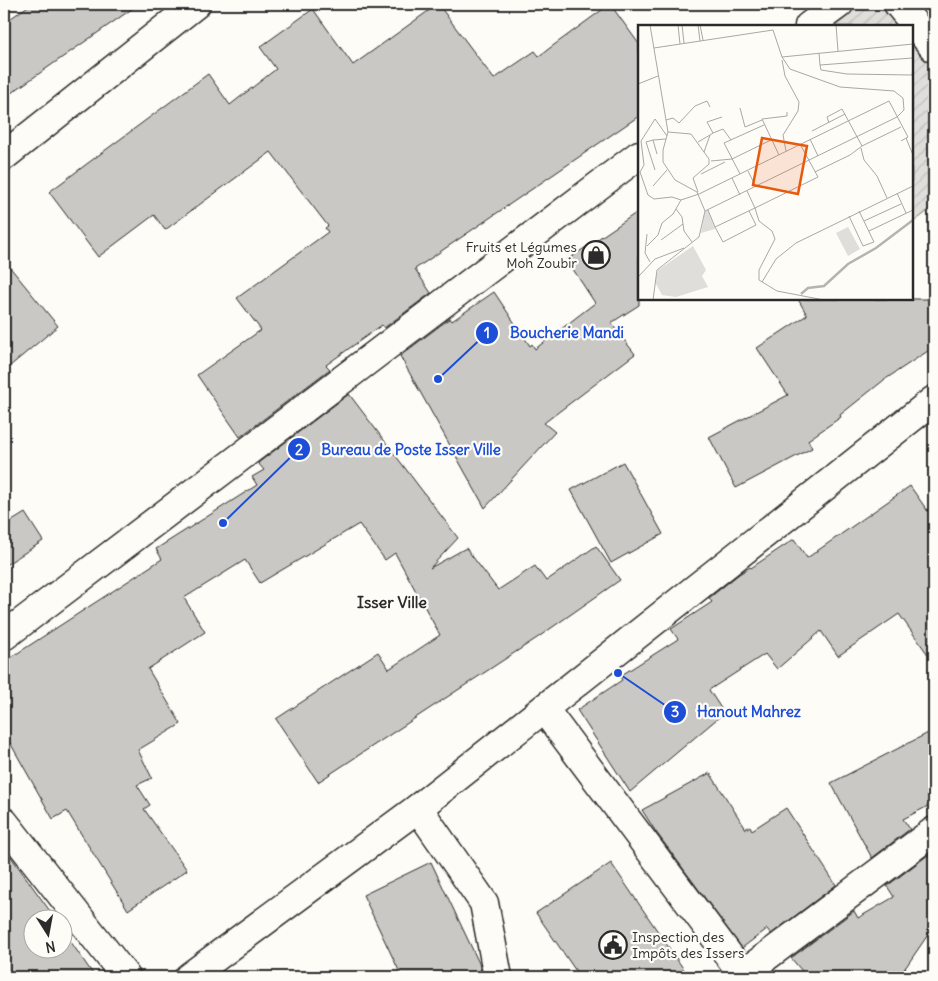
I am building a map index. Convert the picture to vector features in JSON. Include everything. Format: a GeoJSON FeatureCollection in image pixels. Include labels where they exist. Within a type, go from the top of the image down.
{"type":"FeatureCollection","features":[{"type":"Feature","properties":{"kind":"street"},"geometry":{"type":"LineString","coordinates":[[4,156],[196,4]]}},
{"type":"Feature","properties":{"kind":"street"},"geometry":{"type":"LineString","coordinates":[[810,25],[839,4]]}},
{"type":"Feature","properties":{"kind":"street"},"geometry":{"type":"LineString","coordinates":[[898,4],[934,48]]}},
{"type":"Feature","properties":{"kind":"street"},"geometry":{"type":"LineString","coordinates":[[4,636],[638,156]]}},
{"type":"Feature","properties":{"kind":"street"},"geometry":{"type":"LineString","coordinates":[[189,977],[418,808],[934,400]]}},
{"type":"Feature","properties":{"kind":"street"},"geometry":{"type":"LineString","coordinates":[[544,709],[744,976],[934,830]]}},
{"type":"Feature","properties":{"kind":"street"},"geometry":{"type":"LineString","coordinates":[[418,808],[484,903],[498,977]]}},
{"type":"Feature","properties":{"kind":"street"},"geometry":{"type":"LineString","coordinates":[[4,822],[126,977]]}},
{"type":"Feature","properties":{"kind":"shaded area"},"geometry":{"type":"Polygon","coordinates":[[[839,4],[898,4],[934,48],[934,207],[913,222],[913,25],[810,25],[839,4]]]}},
{"type":"Feature","properties":{"kind":"building"},"geometry":{"type":"Polygon","coordinates":[[[31,4],[139,4],[4,98],[4,23],[31,4]]]}},
{"type":"Feature","properties":{"kind":"building"},"geometry":{"type":"Polygon","coordinates":[[[438,4],[494,79],[535,51],[539,56],[610,4],[638,43],[638,117],[415,269],[431,293],[384,328],[382,325],[326,365],[330,369],[240,437],[197,375],[261,330],[237,298],[328,232],[325,228],[328,226],[271,152],[165,230],[154,215],[98,257],[49,192],[208,74],[230,105],[276,69],[260,47],[313,9],[353,65],[438,4]]]}},
{"type":"Feature","properties":{"kind":"building"},"geometry":{"type":"Polygon","coordinates":[[[638,212],[639,305],[611,323],[635,354],[544,423],[555,432],[485,508],[400,356],[450,318],[452,321],[494,292],[530,346],[532,344],[535,349],[595,303],[567,260],[638,212]]]}},
{"type":"Feature","properties":{"kind":"building"},"geometry":{"type":"Polygon","coordinates":[[[4,260],[58,326],[4,371],[4,260]]]}},
{"type":"Feature","properties":{"kind":"building"},"geometry":{"type":"Polygon","coordinates":[[[934,299],[934,347],[884,380],[840,415],[841,417],[808,440],[812,448],[736,488],[709,437],[788,395],[757,348],[807,315],[799,300],[934,299]]]}},
{"type":"Feature","properties":{"kind":"building"},"geometry":{"type":"Polygon","coordinates":[[[349,394],[458,538],[430,568],[466,548],[498,590],[535,566],[546,581],[596,546],[620,580],[537,638],[318,782],[276,719],[378,652],[389,669],[440,635],[395,553],[385,560],[359,524],[260,583],[245,560],[184,598],[205,632],[148,669],[181,724],[138,750],[152,778],[137,785],[150,805],[144,809],[187,870],[128,910],[67,811],[53,819],[4,732],[4,662],[162,559],[156,549],[257,485],[252,477],[264,470],[258,463],[349,394]]]}},
{"type":"Feature","properties":{"kind":"building"},"geometry":{"type":"Polygon","coordinates":[[[623,462],[663,534],[611,563],[571,490],[623,462]]]}},
{"type":"Feature","properties":{"kind":"building"},"geometry":{"type":"Polygon","coordinates":[[[910,486],[934,520],[934,663],[899,614],[838,656],[821,631],[777,669],[765,654],[709,690],[724,713],[630,792],[577,710],[622,680],[620,676],[678,639],[671,629],[712,602],[709,598],[739,574],[794,539],[807,558],[910,486]]]}},
{"type":"Feature","properties":{"kind":"building"},"geometry":{"type":"Polygon","coordinates":[[[25,513],[43,541],[4,566],[4,526],[25,513]]]}},
{"type":"Feature","properties":{"kind":"building"},"geometry":{"type":"Polygon","coordinates":[[[934,730],[934,803],[903,819],[910,829],[872,858],[831,783],[934,730]]]}},
{"type":"Feature","properties":{"kind":"building"},"geometry":{"type":"Polygon","coordinates":[[[710,773],[746,829],[750,826],[752,830],[786,808],[836,885],[771,934],[767,929],[742,948],[656,832],[642,810],[710,773]]]}},
{"type":"Feature","properties":{"kind":"building"},"geometry":{"type":"Polygon","coordinates":[[[4,847],[48,908],[22,908],[22,958],[72,958],[72,944],[95,977],[4,977],[4,847]]]}},
{"type":"Feature","properties":{"kind":"building"},"geometry":{"type":"Polygon","coordinates":[[[928,855],[934,863],[934,926],[899,977],[807,977],[791,958],[854,911],[858,918],[894,897],[887,886],[928,855]]]}},
{"type":"Feature","properties":{"kind":"building"},"geometry":{"type":"Polygon","coordinates":[[[431,862],[479,963],[482,977],[402,977],[363,895],[431,862]]]}},
{"type":"Feature","properties":{"kind":"building","name":"Inspection des Impôts des Issers"},"geometry":{"type":"Polygon","coordinates":[[[611,863],[689,977],[580,977],[536,913],[611,863]]]}},
{"type":"Feature","properties":{"kind":"place","name":"Fruits et Légumes Moh Zoubir"},"geometry":{"type":"Point","coordinates":[596,255]}},
{"type":"Feature","properties":{"kind":"place","name":"Boucherie Mandi"},"geometry":{"type":"Point","coordinates":[438,379]}},
{"type":"Feature","properties":{"kind":"place","name":"Bureau de Poste Isser Ville"},"geometry":{"type":"Point","coordinates":[223,523]}},
{"type":"Feature","properties":{"kind":"place","name":"Hanout Mahrez"},"geometry":{"type":"Point","coordinates":[618,673]}},
{"type":"Feature","properties":{"kind":"place","name":"Inspection des Impôts des Issers"},"geometry":{"type":"Point","coordinates":[613,945]}},
{"type":"Feature","properties":{"kind":"district","name":"Isser Ville"},"geometry":{"type":"Point","coordinates":[392,602]}}]}
